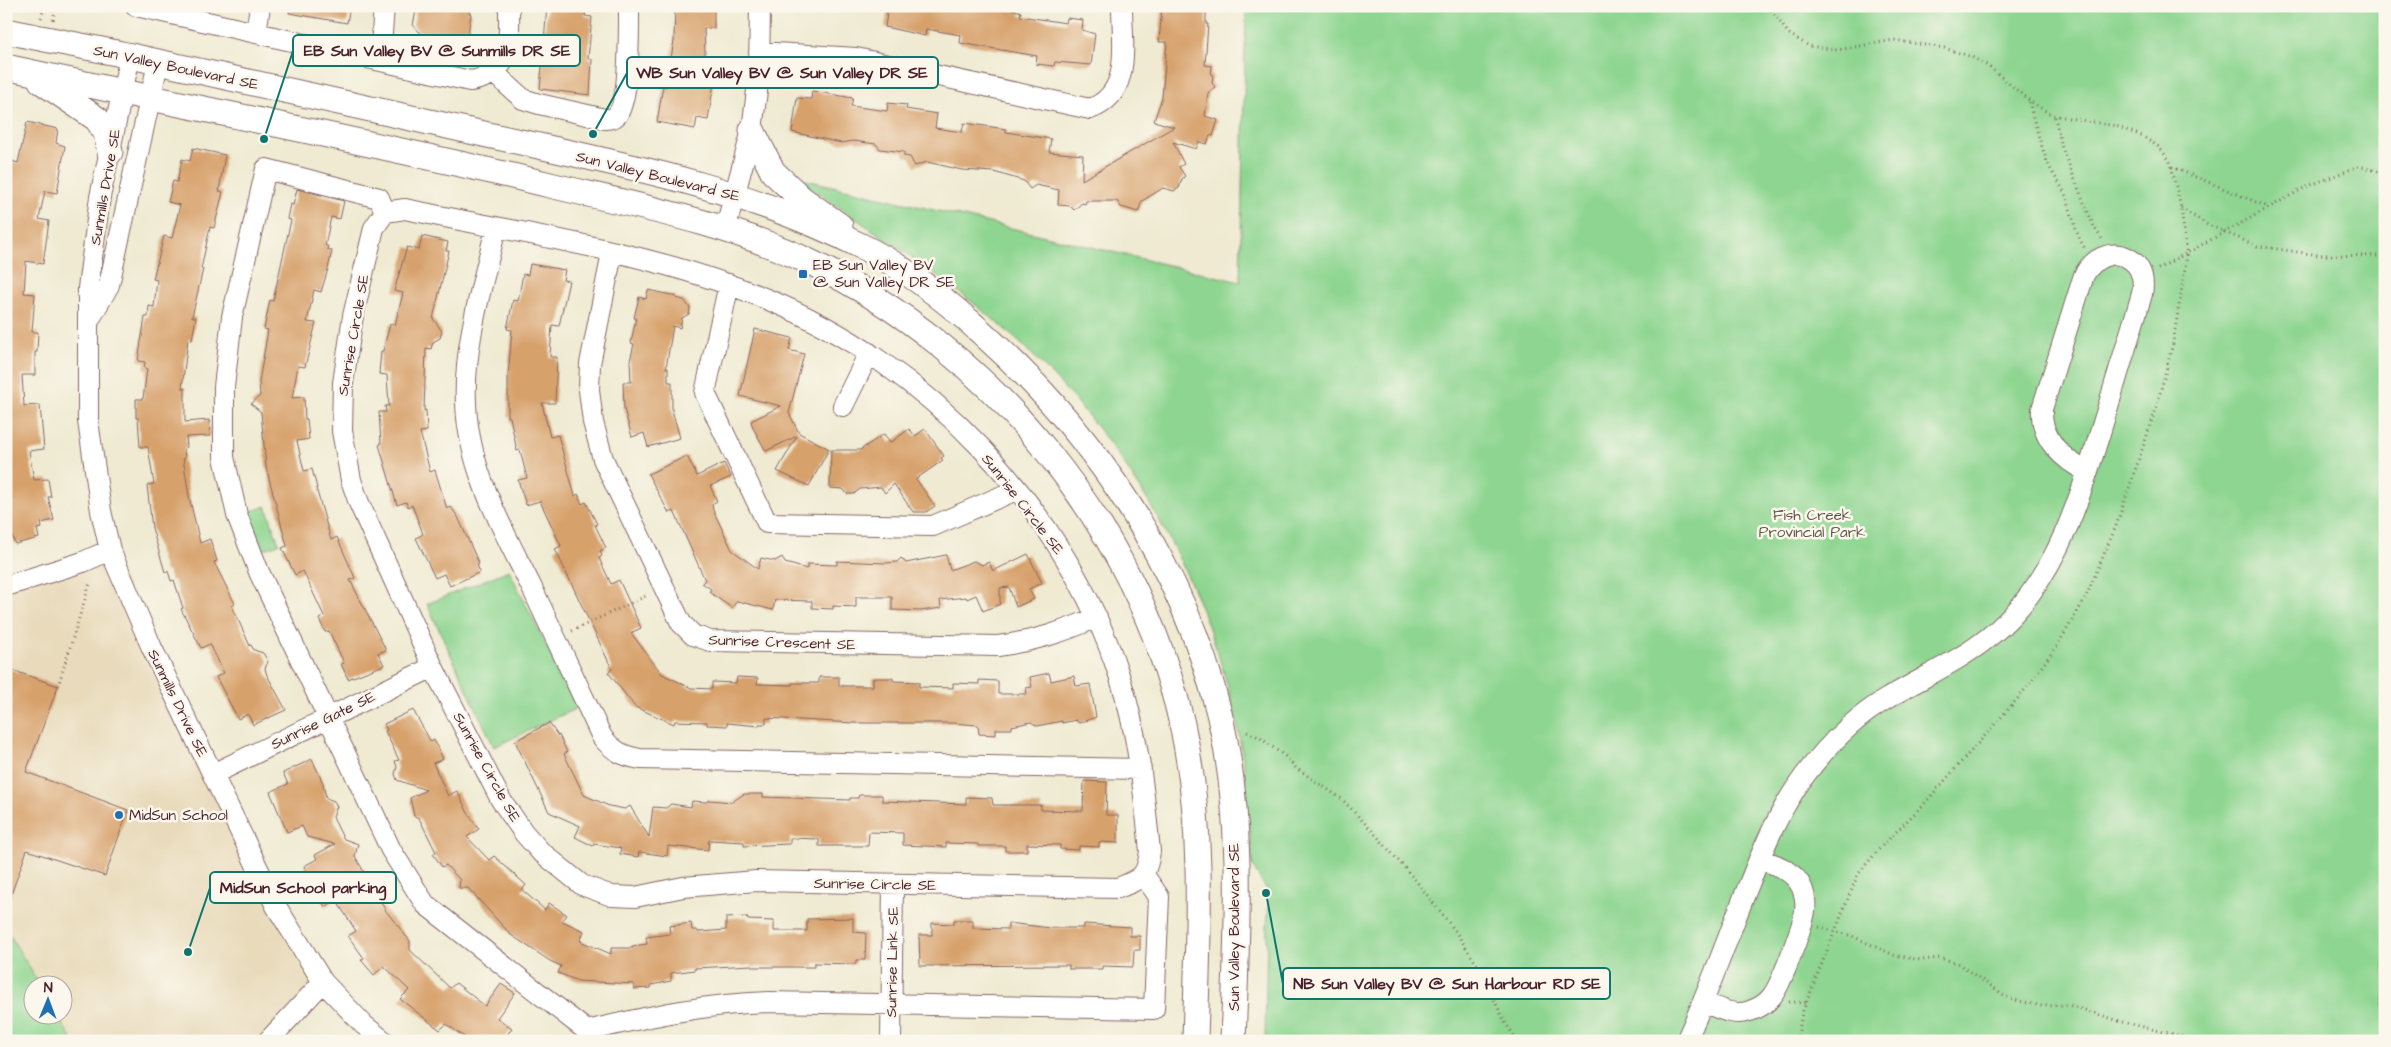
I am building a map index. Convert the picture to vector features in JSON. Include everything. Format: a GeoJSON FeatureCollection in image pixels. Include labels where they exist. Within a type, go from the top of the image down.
{"type":"FeatureCollection","features":[{"type":"Feature","properties":{"kind":"main road","name":"Sun Valley Boulevard SE"},"geometry":{"type":"LineString","coordinates":[[6,30],[538,146],[735,194],[864,247],[925,286],[960,312],[1051,399],[1104,466],[1153,546],[1172,584],[1207,671],[1219,714],[1228,760],[1238,878],[1233,1041]]}},
{"type":"Feature","properties":{"kind":"main road"},"geometry":{"type":"LineString","coordinates":[[15,69],[480,168],[726,230],[780,249],[816,265],[911,321],[976,376],[1041,445],[1094,514],[1116,552],[1153,633],[1181,722],[1196,806],[1198,840],[1196,1041]]}},
{"type":"Feature","properties":{"kind":"main road"},"geometry":{"type":"LineString","coordinates":[[15,69],[72,100],[97,119],[106,133],[110,152]]}},
{"type":"Feature","properties":{"kind":"main road"},"geometry":{"type":"LineString","coordinates":[[752,130],[772,172],[802,199],[831,217],[864,247]]}},
{"type":"Feature","properties":{"kind":"main road"},"geometry":{"type":"LineString","coordinates":[[1187,1041],[1196,1006]]}},
{"type":"Feature","properties":{"kind":"street"},"geometry":{"type":"LineString","coordinates":[[256,33],[260,6]]}},
{"type":"Feature","properties":{"kind":"street"},"geometry":{"type":"LineString","coordinates":[[380,60],[384,6]]}},
{"type":"Feature","properties":{"kind":"street"},"geometry":{"type":"LineString","coordinates":[[140,7],[470,81],[488,77],[503,63],[509,43],[509,6]]}},
{"type":"Feature","properties":{"kind":"street"},"geometry":{"type":"LineString","coordinates":[[494,73],[523,99],[586,115],[612,118],[616,116],[622,104],[627,71],[630,6]]}},
{"type":"Feature","properties":{"kind":"street"},"geometry":{"type":"LineString","coordinates":[[726,230],[752,130],[759,52],[760,6]]}},
{"type":"Feature","properties":{"kind":"street"},"geometry":{"type":"LineString","coordinates":[[759,52],[856,58],[1090,109],[1110,98],[1119,84],[1122,6]]}},
{"type":"Feature","properties":{"kind":"street","name":"Sunmills Drive SE"},"geometry":{"type":"LineString","coordinates":[[130,56],[100,197],[89,281],[88,421],[101,510],[110,550],[152,648],[276,906],[323,982],[364,1026],[384,1041]]}},
{"type":"Feature","properties":{"kind":"street","name":"Sunmills Drive SE"},"geometry":{"type":"LineString","coordinates":[[90,320],[110,285],[158,63]]}},
{"type":"Feature","properties":{"kind":"street"},"geometry":{"type":"LineString","coordinates":[[385,212],[379,198],[266,169],[232,317],[224,387],[224,457],[237,515],[259,572],[391,850],[425,904],[587,1031],[654,1015],[723,1003],[1154,1009],[1159,897],[1144,875]]}},
{"type":"Feature","properties":{"kind":"street","name":"Sunrise Circle SE"},"geometry":{"type":"LineString","coordinates":[[405,208],[658,262],[729,284],[801,314],[869,353],[902,376],[957,424],[991,459],[1061,551],[1097,617],[1122,684],[1136,738],[1150,851],[1149,866],[1144,875],[1134,882],[1118,888],[756,881],[683,887],[635,897],[612,896],[582,885],[540,851],[501,800],[433,668],[359,504],[347,464],[342,431],[343,383],[354,316],[374,228],[385,212],[405,208]]}},
{"type":"Feature","properties":{"kind":"street"},"geometry":{"type":"LineString","coordinates":[[496,228],[466,376],[466,404],[470,443],[482,483],[602,737],[612,748],[625,757],[1141,769]]}},
{"type":"Feature","properties":{"kind":"street","name":"Sunrise Crescent SE"},"geometry":{"type":"LineString","coordinates":[[612,253],[590,364],[589,390],[593,422],[603,460],[687,630],[700,639],[710,641],[998,646],[1029,642],[1058,634],[1097,617]]}},
{"type":"Feature","properties":{"kind":"street"},"geometry":{"type":"LineString","coordinates":[[1686,1041],[1759,859],[1777,819],[1796,788],[1819,758],[1842,734],[1887,698],[1979,645],[2006,622],[2025,601],[2056,552],[2074,512],[2088,472],[2142,294],[2142,277],[2138,267],[2130,259],[2119,254],[2100,258],[2084,275],[2044,396],[2041,412],[2044,429],[2053,446],[2064,457],[2088,472]]}},
{"type":"Feature","properties":{"kind":"street"},"geometry":{"type":"LineString","coordinates":[[729,284],[705,393],[767,523],[933,526],[1016,490]]}},
{"type":"Feature","properties":{"kind":"street"},"geometry":{"type":"LineString","coordinates":[[843,406],[869,353]]}},
{"type":"Feature","properties":{"kind":"street"},"geometry":{"type":"LineString","coordinates":[[6,586],[83,562],[110,550]]}},
{"type":"Feature","properties":{"kind":"street","name":"Sunrise Gate SE"},"geometry":{"type":"LineString","coordinates":[[213,774],[433,668]]}},
{"type":"Feature","properties":{"kind":"street"},"geometry":{"type":"LineString","coordinates":[[1703,1002],[1738,1013],[1749,1011],[1765,1003],[1776,991],[1802,921],[1805,905],[1802,887],[1789,872],[1759,859]]}},
{"type":"Feature","properties":{"kind":"street","name":"Sunrise Link SE"},"geometry":{"type":"LineString","coordinates":[[891,1041],[893,884]]}},
{"type":"Feature","properties":{"kind":"street"},"geometry":{"type":"LineString","coordinates":[[268,1041],[323,982]]}},
{"type":"Feature","properties":{"kind":"path"},"geometry":{"type":"LineString","coordinates":[[1768,6],[1789,34],[1810,46],[1837,50],[1894,40],[1944,48],[1982,62],[2030,101],[2055,117],[2091,121],[2134,133],[2158,147],[2168,157],[2172,167],[2181,208],[2187,255],[2173,343],[2153,418],[2116,526],[2085,599],[2057,646],[2020,696],[1924,804],[1862,868],[1854,882],[1802,1013],[1797,1041]]}},
{"type":"Feature","properties":{"kind":"path"},"geometry":{"type":"LineString","coordinates":[[2030,101],[2030,110],[2046,158],[2066,196],[2079,237],[2100,258]]}},
{"type":"Feature","properties":{"kind":"path"},"geometry":{"type":"LineString","coordinates":[[2055,117],[2062,148],[2094,227],[2100,258]]}},
{"type":"Feature","properties":{"kind":"path"},"geometry":{"type":"LineString","coordinates":[[2172,167],[2269,207]]}},
{"type":"Feature","properties":{"kind":"path"},"geometry":{"type":"LineString","coordinates":[[2142,277],[2187,255],[2226,231],[2306,188],[2341,175],[2356,167],[2365,167],[2385,173]]}},
{"type":"Feature","properties":{"kind":"path"},"geometry":{"type":"LineString","coordinates":[[2181,208],[2206,224],[2226,231],[2247,243],[2318,255],[2385,256]]}},
{"type":"Feature","properties":{"kind":"path"},"geometry":{"type":"LineString","coordinates":[[58,686],[90,583]]}},
{"type":"Feature","properties":{"kind":"path"},"geometry":{"type":"LineString","coordinates":[[555,638],[665,587]]}},
{"type":"Feature","properties":{"kind":"path"},"geometry":{"type":"LineString","coordinates":[[1247,732],[1259,737],[1281,753],[1296,768],[1342,799],[1417,882],[1456,932],[1477,966],[1506,1024],[1518,1041]]}},
{"type":"Feature","properties":{"kind":"path"},"geometry":{"type":"LineString","coordinates":[[1802,921],[1852,936],[1894,955],[1921,960],[1940,958],[1958,963],[2010,999],[2042,1006],[2069,1005],[2201,1041]]}},
{"type":"Feature","properties":{"kind":"shaded area","name":"MidSun School"},"geometry":{"type":"Polygon","coordinates":[[[110,550],[323,982],[268,1041],[73,1041],[63,1024],[72,1024],[72,974],[33,974],[11,937],[6,937],[6,586],[110,550]]]}},
{"type":"Feature","properties":{"kind":"green space","name":"Fish Creek Provincial Park"},"geometry":{"type":"Polygon","coordinates":[[[1246,6],[2385,6],[2385,1041],[1265,1041],[1268,893],[1253,865],[1239,737],[1221,662],[1201,607],[1177,554],[1149,503],[1117,454],[1081,408],[1042,364],[999,324],[950,285],[794,177],[1240,282],[1246,6]]]}},
{"type":"Feature","properties":{"kind":"green space"},"geometry":{"type":"Polygon","coordinates":[[[266,506],[279,544],[262,550],[249,512],[266,506]]]}},
{"type":"Feature","properties":{"kind":"green space"},"geometry":{"type":"Polygon","coordinates":[[[509,570],[577,708],[494,747],[427,604],[509,570]]]}},
{"type":"Feature","properties":{"kind":"green space"},"geometry":{"type":"Polygon","coordinates":[[[6,937],[11,937],[33,974],[22,974],[22,1024],[63,1024],[73,1041],[6,1041],[6,937]]]}},
{"type":"Feature","properties":{"kind":"building"},"geometry":{"type":"Polygon","coordinates":[[[290,6],[350,6],[347,23],[289,13],[290,6]]]}},
{"type":"Feature","properties":{"kind":"building"},"geometry":{"type":"Polygon","coordinates":[[[417,6],[469,6],[469,13],[471,14],[468,35],[460,34],[459,38],[457,38],[455,49],[421,43],[423,36],[413,25],[417,6]]]}},
{"type":"Feature","properties":{"kind":"building"},"geometry":{"type":"Polygon","coordinates":[[[547,6],[586,6],[585,16],[592,17],[588,58],[592,59],[590,95],[540,89],[547,6]]]}},
{"type":"Feature","properties":{"kind":"building"},"geometry":{"type":"Polygon","coordinates":[[[888,6],[1004,6],[1021,12],[1020,16],[1066,23],[1067,18],[1083,20],[1082,30],[1095,34],[1091,65],[1055,62],[1054,66],[1036,64],[1037,56],[960,43],[961,35],[926,29],[925,36],[885,27],[888,6]]]}},
{"type":"Feature","properties":{"kind":"building"},"geometry":{"type":"Polygon","coordinates":[[[1162,6],[1206,6],[1206,24],[1208,24],[1205,65],[1212,66],[1212,83],[1215,87],[1208,93],[1205,116],[1218,120],[1213,136],[1210,135],[1207,144],[1199,142],[1196,149],[1173,142],[1184,164],[1179,167],[1185,176],[1179,188],[1174,191],[1163,188],[1142,201],[1138,212],[1121,207],[1117,201],[1086,201],[1085,204],[1082,203],[1074,210],[1070,206],[1058,205],[1059,190],[1036,185],[1030,189],[1024,181],[994,172],[962,170],[927,162],[915,166],[910,157],[904,156],[904,152],[880,149],[876,144],[853,141],[841,143],[792,132],[797,98],[811,99],[812,91],[853,98],[851,106],[887,111],[888,103],[907,105],[906,109],[937,114],[935,128],[962,132],[964,123],[1006,129],[1006,132],[1051,139],[1049,152],[1083,155],[1082,180],[1174,127],[1154,121],[1162,97],[1167,42],[1159,42],[1162,6]]]}},
{"type":"Feature","properties":{"kind":"building"},"geometry":{"type":"Polygon","coordinates":[[[675,7],[714,7],[714,28],[704,28],[705,53],[702,68],[716,70],[708,120],[697,118],[695,129],[657,122],[663,86],[666,87],[674,41],[675,7]]]}},
{"type":"Feature","properties":{"kind":"building"},"geometry":{"type":"Polygon","coordinates":[[[27,122],[58,129],[56,143],[65,146],[57,193],[45,191],[39,219],[49,221],[43,264],[26,261],[24,293],[35,294],[32,332],[38,332],[37,352],[35,352],[35,375],[22,375],[24,406],[40,405],[44,449],[29,451],[34,480],[48,479],[51,497],[48,497],[54,520],[41,523],[42,528],[37,529],[39,538],[15,544],[12,535],[9,536],[6,527],[6,513],[10,512],[6,491],[6,218],[11,190],[6,189],[6,185],[12,161],[18,163],[27,122]]]}},
{"type":"Feature","properties":{"kind":"building"},"geometry":{"type":"Polygon","coordinates":[[[193,148],[225,155],[219,191],[223,192],[214,228],[210,227],[201,269],[203,269],[192,317],[196,317],[192,340],[188,339],[182,388],[185,388],[185,422],[209,420],[210,436],[186,437],[187,447],[184,450],[185,458],[183,458],[189,496],[200,543],[210,539],[217,561],[214,562],[235,604],[232,606],[250,646],[254,650],[263,653],[268,661],[265,669],[267,675],[286,710],[253,725],[248,714],[238,719],[216,677],[224,673],[210,644],[201,648],[181,609],[183,608],[174,580],[171,581],[168,571],[165,572],[152,528],[147,485],[154,484],[148,447],[140,447],[138,418],[136,418],[136,399],[143,399],[147,369],[144,368],[145,362],[138,361],[145,317],[148,317],[149,306],[154,307],[157,280],[153,279],[164,236],[172,238],[180,205],[168,202],[173,181],[177,182],[182,159],[190,161],[193,148]]]}},
{"type":"Feature","properties":{"kind":"building"},"geometry":{"type":"Polygon","coordinates":[[[297,189],[344,201],[340,219],[331,217],[325,246],[328,246],[327,249],[332,251],[321,292],[314,290],[307,322],[316,323],[305,367],[298,366],[292,398],[304,397],[305,419],[307,419],[309,439],[297,441],[304,471],[312,469],[331,540],[337,537],[355,578],[350,580],[386,650],[378,653],[384,665],[348,679],[341,664],[344,663],[329,631],[325,632],[319,619],[324,616],[303,571],[295,575],[282,548],[287,546],[266,467],[261,412],[251,404],[260,396],[259,382],[268,330],[264,329],[270,300],[273,301],[291,220],[287,219],[290,204],[293,205],[297,189]]]}},
{"type":"Feature","properties":{"kind":"building"},"geometry":{"type":"Polygon","coordinates":[[[422,236],[448,242],[446,251],[449,251],[433,319],[442,331],[440,338],[433,342],[431,349],[426,348],[424,411],[426,410],[427,431],[420,432],[430,472],[435,470],[447,509],[451,507],[458,517],[479,564],[477,565],[480,572],[450,586],[444,574],[435,578],[416,538],[423,534],[412,505],[408,507],[406,502],[397,505],[379,445],[381,444],[379,412],[386,412],[385,406],[389,406],[387,375],[379,374],[381,351],[383,351],[390,324],[395,325],[403,293],[394,291],[407,247],[419,250],[422,236]]]}},
{"type":"Feature","properties":{"kind":"building"},"geometry":{"type":"Polygon","coordinates":[[[530,264],[565,270],[563,280],[569,281],[559,326],[552,325],[550,357],[557,357],[555,403],[542,403],[550,437],[558,435],[575,496],[578,494],[582,504],[586,502],[597,524],[595,525],[606,548],[600,551],[602,556],[599,558],[611,584],[619,580],[641,628],[631,633],[662,674],[691,688],[712,689],[712,682],[736,683],[737,677],[758,678],[757,684],[792,685],[792,683],[819,683],[819,677],[839,677],[839,686],[873,686],[873,678],[893,678],[893,681],[919,682],[919,687],[953,688],[953,683],[979,684],[979,680],[998,681],[998,694],[1027,694],[1026,688],[1032,687],[1030,677],[1049,673],[1051,681],[1074,676],[1076,686],[1090,684],[1096,717],[1079,723],[1076,720],[1062,723],[1062,721],[1037,726],[1031,722],[1012,726],[1012,729],[996,729],[996,735],[979,734],[978,725],[952,723],[853,723],[766,718],[766,724],[759,724],[759,726],[727,723],[727,726],[707,725],[707,722],[675,721],[674,724],[635,707],[608,672],[612,669],[555,549],[561,546],[540,501],[526,505],[518,480],[527,478],[520,450],[517,451],[510,417],[508,417],[508,375],[512,330],[507,329],[513,300],[518,301],[523,274],[528,275],[530,264]]]}},
{"type":"Feature","properties":{"kind":"building"},"geometry":{"type":"Polygon","coordinates":[[[648,290],[676,296],[676,298],[684,300],[690,308],[689,314],[682,318],[680,328],[673,326],[666,368],[668,368],[668,382],[672,382],[672,410],[680,438],[648,447],[644,433],[632,437],[624,409],[623,382],[631,382],[630,361],[634,344],[631,343],[636,318],[634,318],[639,297],[646,299],[648,290]]]}},
{"type":"Feature","properties":{"kind":"building"},"geometry":{"type":"Polygon","coordinates":[[[755,329],[792,338],[789,350],[804,354],[789,413],[799,433],[829,449],[809,486],[777,471],[797,436],[766,451],[753,428],[751,421],[781,406],[740,396],[755,329]]]}},
{"type":"Feature","properties":{"kind":"building"},"geometry":{"type":"Polygon","coordinates":[[[909,429],[915,436],[925,429],[944,456],[941,458],[943,460],[916,479],[935,506],[926,512],[913,512],[894,484],[885,493],[881,487],[860,489],[854,494],[847,494],[843,489],[830,488],[831,450],[860,450],[884,434],[890,443],[909,429]]]}},
{"type":"Feature","properties":{"kind":"building"},"geometry":{"type":"Polygon","coordinates":[[[687,456],[697,476],[724,463],[731,477],[710,486],[717,501],[712,504],[713,510],[732,550],[758,569],[761,558],[775,561],[782,557],[785,563],[807,569],[807,564],[837,565],[837,561],[886,563],[897,562],[901,558],[906,563],[946,555],[950,570],[974,561],[982,565],[989,562],[993,571],[1028,554],[1042,583],[1029,589],[1034,599],[1016,607],[1009,587],[1000,588],[1000,604],[983,611],[976,595],[967,599],[966,597],[940,600],[941,608],[921,611],[892,610],[892,597],[856,597],[856,607],[833,606],[833,609],[812,608],[812,601],[775,600],[773,610],[737,601],[732,608],[709,592],[711,589],[702,583],[705,580],[674,511],[669,513],[648,474],[687,456]]]}},
{"type":"Feature","properties":{"kind":"building"},"geometry":{"type":"Polygon","coordinates":[[[6,668],[58,686],[26,772],[128,810],[105,876],[27,850],[8,903],[6,903],[6,668]]]}},
{"type":"Feature","properties":{"kind":"building"},"geometry":{"type":"Polygon","coordinates":[[[413,710],[431,742],[434,740],[443,759],[433,763],[448,796],[457,791],[468,813],[479,829],[467,837],[489,860],[494,856],[526,885],[522,890],[545,910],[549,903],[567,915],[562,921],[584,931],[580,941],[611,954],[611,948],[633,948],[632,946],[647,944],[646,937],[670,934],[669,926],[691,923],[692,930],[697,930],[698,932],[726,930],[726,918],[747,917],[748,920],[774,921],[774,931],[807,931],[807,919],[853,918],[853,932],[866,933],[865,960],[856,960],[856,964],[814,963],[814,967],[752,967],[752,965],[695,968],[695,970],[671,973],[671,981],[651,985],[651,988],[634,989],[634,984],[578,981],[558,973],[561,966],[550,961],[511,935],[468,888],[459,888],[460,880],[446,865],[442,867],[433,854],[436,852],[419,818],[414,816],[410,798],[426,790],[397,780],[395,761],[399,760],[385,731],[387,730],[384,724],[413,710]]]}},
{"type":"Feature","properties":{"kind":"building"},"geometry":{"type":"Polygon","coordinates":[[[549,723],[559,735],[567,752],[564,754],[584,795],[609,806],[625,809],[630,806],[649,837],[653,807],[666,808],[671,804],[691,807],[692,801],[732,802],[744,794],[763,794],[763,797],[850,800],[850,798],[858,798],[859,795],[882,795],[882,801],[966,804],[966,797],[992,798],[993,805],[1041,805],[1041,810],[1083,811],[1084,781],[1107,782],[1106,815],[1118,815],[1118,843],[1099,842],[1099,847],[1079,846],[1079,850],[1060,849],[1060,845],[1027,844],[1027,851],[1005,851],[1005,846],[978,846],[978,844],[946,843],[946,847],[903,845],[903,833],[869,832],[868,846],[819,846],[819,839],[790,838],[790,844],[744,846],[744,842],[709,840],[708,850],[668,846],[667,856],[639,852],[638,857],[620,854],[621,848],[594,844],[593,846],[575,837],[580,826],[549,812],[515,741],[549,723]]]}},
{"type":"Feature","properties":{"kind":"building"},"geometry":{"type":"Polygon","coordinates":[[[312,759],[323,783],[326,798],[334,801],[337,806],[333,817],[339,830],[344,839],[358,844],[355,856],[386,911],[410,941],[410,950],[450,988],[456,983],[485,1006],[501,984],[515,993],[497,1018],[512,1028],[503,1041],[470,1041],[446,1024],[440,1030],[400,999],[409,990],[384,966],[374,975],[361,960],[364,958],[348,936],[356,931],[336,900],[325,907],[304,866],[317,859],[315,855],[335,844],[307,837],[302,826],[287,832],[270,792],[288,784],[283,773],[312,759]]]}},
{"type":"Feature","properties":{"kind":"building"},"geometry":{"type":"Polygon","coordinates":[[[954,920],[973,920],[973,928],[1008,929],[1008,923],[1051,928],[1084,928],[1084,924],[1130,927],[1130,936],[1140,936],[1140,950],[1134,950],[1133,967],[1102,966],[1102,969],[1069,969],[1069,965],[920,966],[919,935],[932,935],[932,923],[954,924],[954,920]]]}},
{"type":"Feature","properties":{"kind":"place","name":"WB Sun Valley BV @ Sun Valley DR SE"},"geometry":{"type":"Point","coordinates":[593,134]}},
{"type":"Feature","properties":{"kind":"place","name":"EB Sun Valley BV @ Sunmills DR SE"},"geometry":{"type":"Point","coordinates":[264,139]}},
{"type":"Feature","properties":{"kind":"place","name":"EB Sun Valley BV @ Sun Valley DR SE"},"geometry":{"type":"Point","coordinates":[803,274]}},
{"type":"Feature","properties":{"kind":"place","name":"MidSun School"},"geometry":{"type":"Point","coordinates":[119,815]}},
{"type":"Feature","properties":{"kind":"place","name":"NB Sun Valley BV @ Sun Harbour RD SE"},"geometry":{"type":"Point","coordinates":[1266,893]}},
{"type":"Feature","properties":{"kind":"place","name":"MidSun School parking"},"geometry":{"type":"Point","coordinates":[188,952]}}]}
